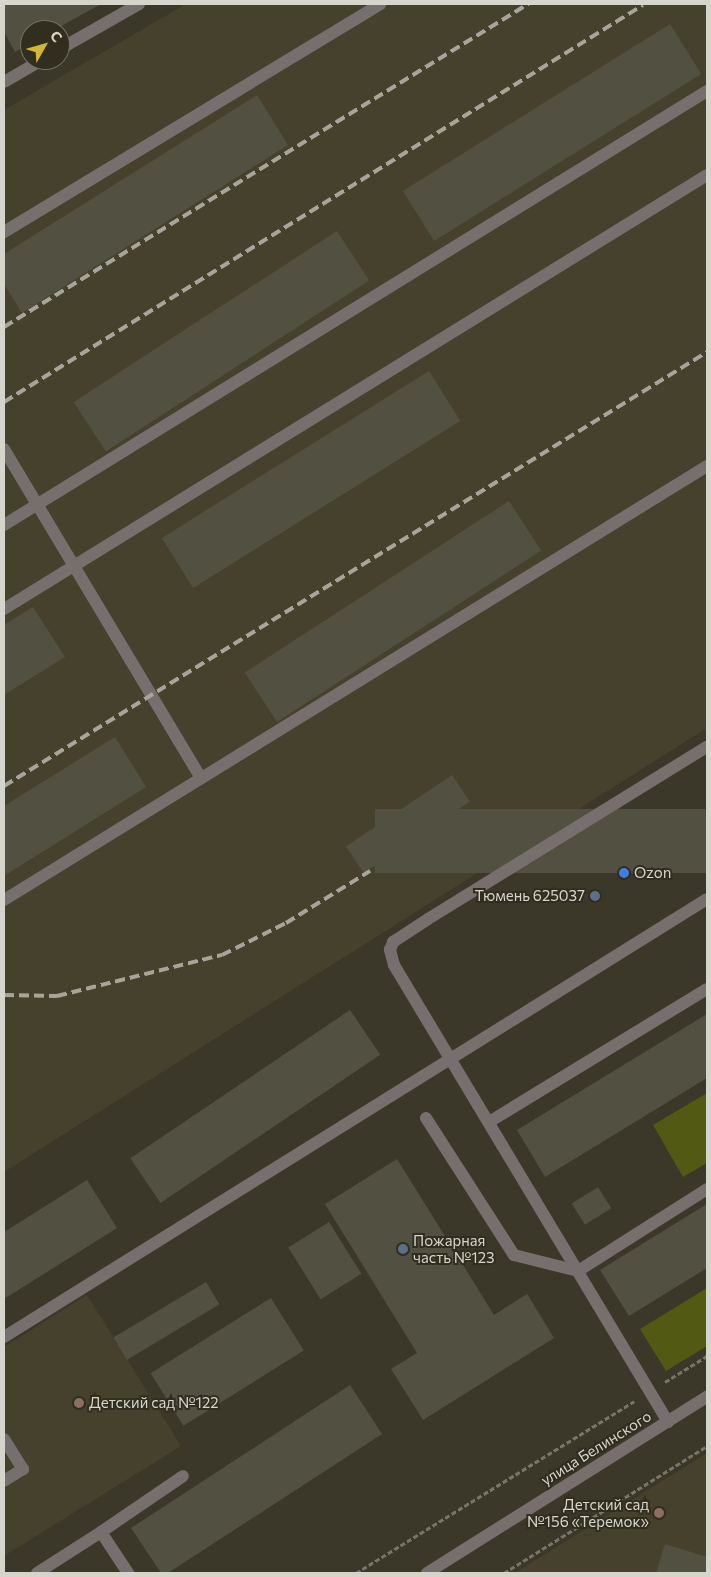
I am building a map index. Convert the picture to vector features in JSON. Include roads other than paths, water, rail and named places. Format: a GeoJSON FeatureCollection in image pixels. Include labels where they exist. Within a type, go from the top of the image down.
{"type":"FeatureCollection","features":[{"type":"Feature","properties":{"kind":"street"},"geometry":{"type":"LineString","coordinates":[[70,43],[139,4]]}},
{"type":"Feature","properties":{"kind":"street"},"geometry":{"type":"LineString","coordinates":[[4,232],[380,4]]}},
{"type":"Feature","properties":{"kind":"street"},"geometry":{"type":"LineString","coordinates":[[4,82],[25,70]]}},
{"type":"Feature","properties":{"kind":"street"},"geometry":{"type":"LineString","coordinates":[[4,525],[707,91]]}},
{"type":"Feature","properties":{"kind":"street"},"geometry":{"type":"LineString","coordinates":[[4,609],[707,175]]}},
{"type":"Feature","properties":{"kind":"street"},"geometry":{"type":"LineString","coordinates":[[4,449],[200,777]]}},
{"type":"Feature","properties":{"kind":"street"},"geometry":{"type":"LineString","coordinates":[[4,900],[200,777],[707,466]]}},
{"type":"Feature","properties":{"kind":"street"},"geometry":{"type":"LineString","coordinates":[[668,1422],[451,1057],[394,965],[390,950],[393,942],[707,747]]}},
{"type":"Feature","properties":{"kind":"street"},"geometry":{"type":"LineString","coordinates":[[4,1337],[707,899]]}},
{"type":"Feature","properties":{"kind":"street"},"geometry":{"type":"LineString","coordinates":[[489,1122],[707,988]]}},
{"type":"Feature","properties":{"kind":"street"},"geometry":{"type":"LineString","coordinates":[[426,1118],[514,1255],[578,1271],[707,1189]]}},
{"type":"Feature","properties":{"kind":"street","name":"улица Белинского"},"geometry":{"type":"LineString","coordinates":[[427,1573],[707,1398]]}},
{"type":"Feature","properties":{"kind":"street"},"geometry":{"type":"LineString","coordinates":[[4,1439],[23,1469],[4,1481]]}},
{"type":"Feature","properties":{"kind":"street"},"geometry":{"type":"LineString","coordinates":[[37,1573],[183,1476]]}},
{"type":"Feature","properties":{"kind":"street"},"geometry":{"type":"LineString","coordinates":[[101,1532],[128,1573]]}},
{"type":"Feature","properties":{"kind":"railway"},"geometry":{"type":"LineString","coordinates":[[4,327],[528,4]]}},
{"type":"Feature","properties":{"kind":"railway"},"geometry":{"type":"LineString","coordinates":[[4,402],[643,5]]}},
{"type":"Feature","properties":{"kind":"railway"},"geometry":{"type":"LineString","coordinates":[[4,786],[707,352]]}},
{"type":"Feature","properties":{"kind":"railway"},"geometry":{"type":"LineString","coordinates":[[4,995],[57,996],[222,955],[286,923],[370,871]]}},
{"type":"Feature","properties":{"kind":"place","name":"Ozon"},"geometry":{"type":"Point","coordinates":[624,873]}},
{"type":"Feature","properties":{"kind":"place","name":"Тюмень 625037"},"geometry":{"type":"Point","coordinates":[595,896]}},
{"type":"Feature","properties":{"kind":"place","name":"Пожарная часть №123"},"geometry":{"type":"Point","coordinates":[403,1249]}},
{"type":"Feature","properties":{"kind":"place","name":"Детский сад №122"},"geometry":{"type":"Point","coordinates":[79,1403]}},
{"type":"Feature","properties":{"kind":"place","name":"Детский сад №156 «Теремок»"},"geometry":{"type":"Point","coordinates":[659,1513]}}]}
